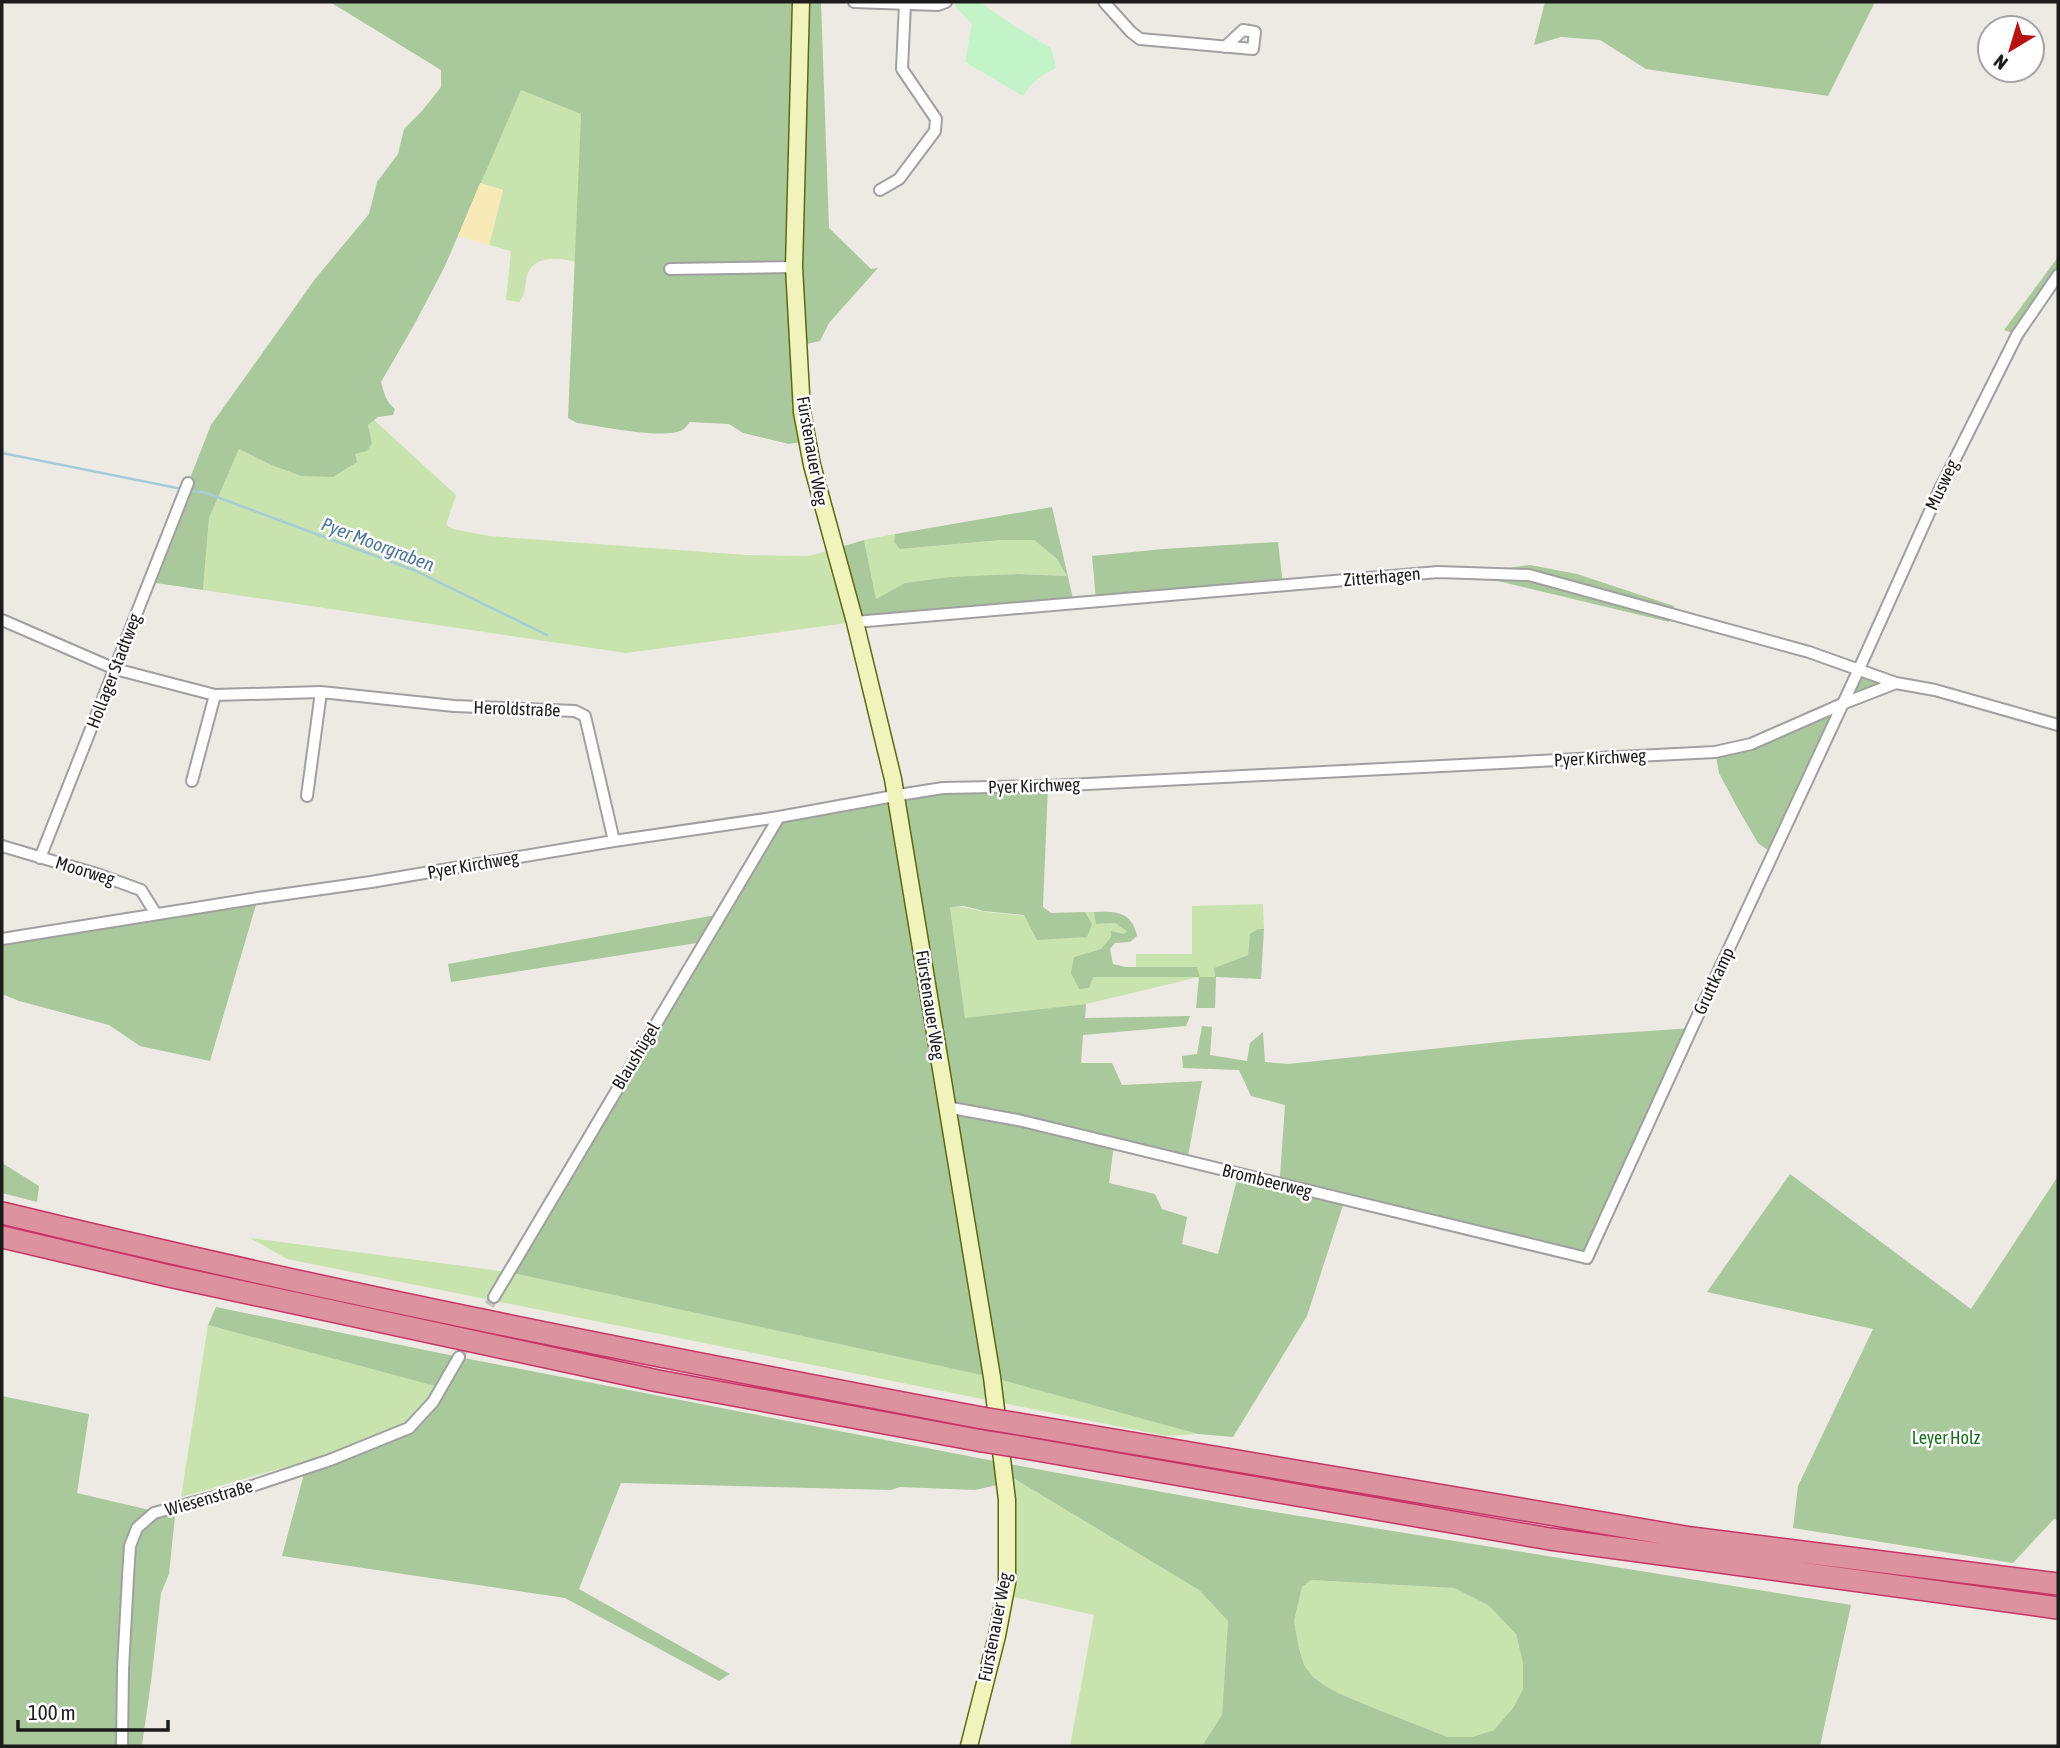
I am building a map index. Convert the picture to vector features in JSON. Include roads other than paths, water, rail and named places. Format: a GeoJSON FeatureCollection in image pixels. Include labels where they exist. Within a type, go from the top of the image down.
{"type":"FeatureCollection","features":[{"type":"Feature","properties":{"kind":"highway"},"geometry":{"type":"LineString","coordinates":[[2,1213],[188,1256],[656,1356],[982,1418],[1691,1538],[2058,1584]]}},
{"type":"Feature","properties":{"kind":"highway"},"geometry":{"type":"LineString","coordinates":[[2,1237],[183,1279],[644,1378],[982,1441],[1550,1539],[2058,1608]]}},
{"type":"Feature","properties":{"kind":"street","name":"Fürstenauer Weg"},"geometry":{"type":"LineString","coordinates":[[801,2],[794,267],[807,441],[825,518],[855,622],[896,795],[992,1377],[1007,1500],[1007,1583],[997,1636],[969,1746]]}},
{"type":"Feature","properties":{"kind":"street"},"geometry":{"type":"LineString","coordinates":[[854,2],[938,5],[946,2]]}},
{"type":"Feature","properties":{"kind":"street"},"geometry":{"type":"LineString","coordinates":[[1104,2],[1131,32],[1140,38],[1225,47]]}},
{"type":"Feature","properties":{"kind":"street"},"geometry":{"type":"LineString","coordinates":[[880,190],[899,179],[935,131],[936,119],[902,69],[905,4]]}},
{"type":"Feature","properties":{"kind":"street"},"geometry":{"type":"LineString","coordinates":[[670,270],[794,267]]}},
{"type":"Feature","properties":{"kind":"street","name":"Musweg"},"geometry":{"type":"LineString","coordinates":[[1842,704],[1985,396],[2017,335],[2058,275]]}},
{"type":"Feature","properties":{"kind":"street","name":"Hollager Stadtweg"},"geometry":{"type":"LineString","coordinates":[[40,858],[187,483]]}},
{"type":"Feature","properties":{"kind":"street","name":"Zitterhagen"},"geometry":{"type":"LineString","coordinates":[[855,622],[1438,572],[1529,575],[1810,652],[1896,684]]}},
{"type":"Feature","properties":{"kind":"street","name":"Heroldstraße"},"geometry":{"type":"LineString","coordinates":[[2,620],[115,668],[215,695],[321,692],[454,706],[575,711],[585,716],[614,841]]}},
{"type":"Feature","properties":{"kind":"street","name":"Pyer Kirchweg"},"geometry":{"type":"LineString","coordinates":[[2,939],[779,817],[943,788],[1074,785],[1714,752],[1751,744],[1842,704],[1896,684],[1935,690],[2058,725]]}},
{"type":"Feature","properties":{"kind":"street"},"geometry":{"type":"LineString","coordinates":[[307,796],[321,692]]}},
{"type":"Feature","properties":{"kind":"street"},"geometry":{"type":"LineString","coordinates":[[192,781],[215,695]]}},
{"type":"Feature","properties":{"kind":"street","name":"Gruttkamp"},"geometry":{"type":"LineString","coordinates":[[1587,1258],[1842,704]]}},
{"type":"Feature","properties":{"kind":"street","name":"Blaushügel"},"geometry":{"type":"LineString","coordinates":[[494,1297],[779,817]]}},
{"type":"Feature","properties":{"kind":"street","name":"Moorweg"},"geometry":{"type":"LineString","coordinates":[[2,846],[141,890],[156,914]]}},
{"type":"Feature","properties":{"kind":"street","name":"Brombeerweg"},"geometry":{"type":"LineString","coordinates":[[946,1107],[1030,1123],[1587,1258]]}},
{"type":"Feature","properties":{"kind":"street","name":"Wiesenstraße"},"geometry":{"type":"LineString","coordinates":[[122,1746],[130,1546],[137,1528],[154,1513],[253,1486],[330,1460],[409,1428],[433,1402],[459,1357]]}},
{"type":"Feature","properties":{"kind":"waterway","name":"Pyer Moorgraben"},"geometry":{"type":"LineString","coordinates":[[2,453],[177,488]]}},
{"type":"Feature","properties":{"kind":"waterway","name":"Pyer Moorgraben"},"geometry":{"type":"LineString","coordinates":[[193,491],[206,493],[416,571],[547,635]]}},
{"type":"Feature","properties":{"kind":"tunnel"},"geometry":{"type":"LineString","coordinates":[[459,1357],[494,1297]]}},
{"type":"Feature","properties":{"kind":"park label","name":"Leyer Holz"},"geometry":{"type":"Point","coordinates":[1946,1438]}}]}
